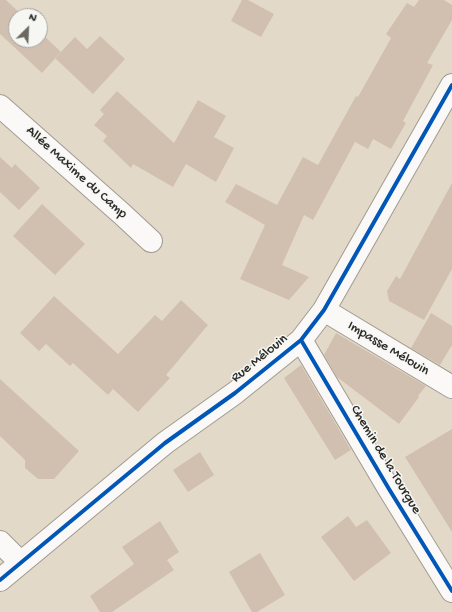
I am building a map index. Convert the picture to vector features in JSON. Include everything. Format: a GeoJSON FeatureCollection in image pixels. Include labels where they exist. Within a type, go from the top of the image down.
{"type":"FeatureCollection","features":[{"type":"Feature","properties":{"kind":"street","name":"Rue Mélouin"},"geometry":{"type":"LineString","coordinates":[[0,580],[165,443],[235,393],[301,340],[324,310],[452,85]]}},
{"type":"Feature","properties":{"kind":"street","name":"Allée Maxime du Camp"},"geometry":{"type":"LineString","coordinates":[[0,106],[150,240]]}},
{"type":"Feature","properties":{"kind":"street","name":"Impasse Mélouin"},"geometry":{"type":"LineString","coordinates":[[324,310],[452,387]]}},
{"type":"Feature","properties":{"kind":"street","name":"Chemin de la Tourgue"},"geometry":{"type":"LineString","coordinates":[[301,340],[389,489],[452,591]]}},
{"type":"Feature","properties":{"kind":"street"},"geometry":{"type":"LineString","coordinates":[[0,542],[20,562]]}},
{"type":"Feature","properties":{"kind":"building"},"geometry":{"type":"Polygon","coordinates":[[[0,0],[6,0],[14,8],[8,8],[8,41],[0,34],[0,0]]]}},
{"type":"Feature","properties":{"kind":"building"},"geometry":{"type":"Polygon","coordinates":[[[242,0],[248,0],[274,14],[261,37],[231,21],[242,0]]]}},
{"type":"Feature","properties":{"kind":"building"},"geometry":{"type":"Polygon","coordinates":[[[419,0],[444,0],[452,5],[452,20],[427,63],[433,65],[403,121],[406,123],[391,149],[373,139],[368,149],[355,142],[313,220],[304,215],[282,265],[309,277],[289,300],[240,279],[265,225],[225,202],[236,184],[277,205],[303,157],[318,165],[356,96],[358,97],[391,38],[386,34],[407,3],[414,7],[419,0]]]}},
{"type":"Feature","properties":{"kind":"building"},"geometry":{"type":"Polygon","coordinates":[[[100,36],[125,59],[93,94],[55,58],[75,37],[87,49],[100,36]]]}},
{"type":"Feature","properties":{"kind":"building"},"geometry":{"type":"Polygon","coordinates":[[[48,40],[61,52],[42,73],[15,48],[48,48],[48,40]]]}},
{"type":"Feature","properties":{"kind":"building"},"geometry":{"type":"Polygon","coordinates":[[[117,91],[174,143],[198,100],[226,116],[214,137],[234,148],[216,182],[186,164],[173,187],[133,164],[131,168],[103,141],[107,136],[94,125],[104,114],[100,110],[117,91]]]}},
{"type":"Feature","properties":{"kind":"building"},"geometry":{"type":"Polygon","coordinates":[[[0,157],[12,168],[15,164],[40,188],[19,210],[0,192],[0,157]]]}},
{"type":"Feature","properties":{"kind":"building"},"geometry":{"type":"Polygon","coordinates":[[[452,183],[452,269],[424,320],[389,301],[387,291],[396,276],[400,279],[452,183]]]}},
{"type":"Feature","properties":{"kind":"building"},"geometry":{"type":"Polygon","coordinates":[[[42,204],[85,244],[55,275],[13,236],[42,204]]]}},
{"type":"Feature","properties":{"kind":"building"},"geometry":{"type":"Polygon","coordinates":[[[54,296],[118,354],[155,315],[162,321],[181,300],[208,325],[166,375],[170,378],[138,412],[113,389],[108,395],[73,363],[70,366],[46,344],[39,351],[20,333],[54,296]]]}},
{"type":"Feature","properties":{"kind":"building"},"geometry":{"type":"Polygon","coordinates":[[[431,313],[452,326],[452,345],[440,365],[411,348],[431,313]]]}},
{"type":"Feature","properties":{"kind":"building"},"geometry":{"type":"Polygon","coordinates":[[[336,333],[426,386],[399,424],[337,377],[324,355],[336,333]]]}},
{"type":"Feature","properties":{"kind":"building"},"geometry":{"type":"Polygon","coordinates":[[[301,365],[351,450],[335,460],[284,378],[301,365]]]}},
{"type":"Feature","properties":{"kind":"building"},"geometry":{"type":"Polygon","coordinates":[[[0,379],[79,451],[54,479],[38,479],[25,468],[25,460],[0,436],[0,379]]]}},
{"type":"Feature","properties":{"kind":"building"},"geometry":{"type":"Polygon","coordinates":[[[452,429],[452,532],[405,457],[452,429]]]}},
{"type":"Feature","properties":{"kind":"building"},"geometry":{"type":"Polygon","coordinates":[[[200,452],[214,475],[188,492],[173,470],[200,452]]]}},
{"type":"Feature","properties":{"kind":"building"},"geometry":{"type":"Polygon","coordinates":[[[348,516],[356,527],[367,520],[391,553],[354,581],[321,537],[348,516]]]}},
{"type":"Feature","properties":{"kind":"building"},"geometry":{"type":"Polygon","coordinates":[[[160,521],[179,552],[167,560],[174,570],[112,612],[100,612],[90,596],[134,564],[122,547],[160,521]]]}},
{"type":"Feature","properties":{"kind":"building"},"geometry":{"type":"Polygon","coordinates":[[[260,553],[285,595],[257,612],[252,612],[229,572],[260,553]]]}},
{"type":"Feature","properties":{"kind":"cycle path"},"geometry":{"type":"LineString","coordinates":[[0,580],[165,443],[235,393],[301,340],[324,310],[452,85]]}},
{"type":"Feature","properties":{"kind":"cycle path"},"geometry":{"type":"LineString","coordinates":[[301,340],[389,489],[452,591]]}}]}
